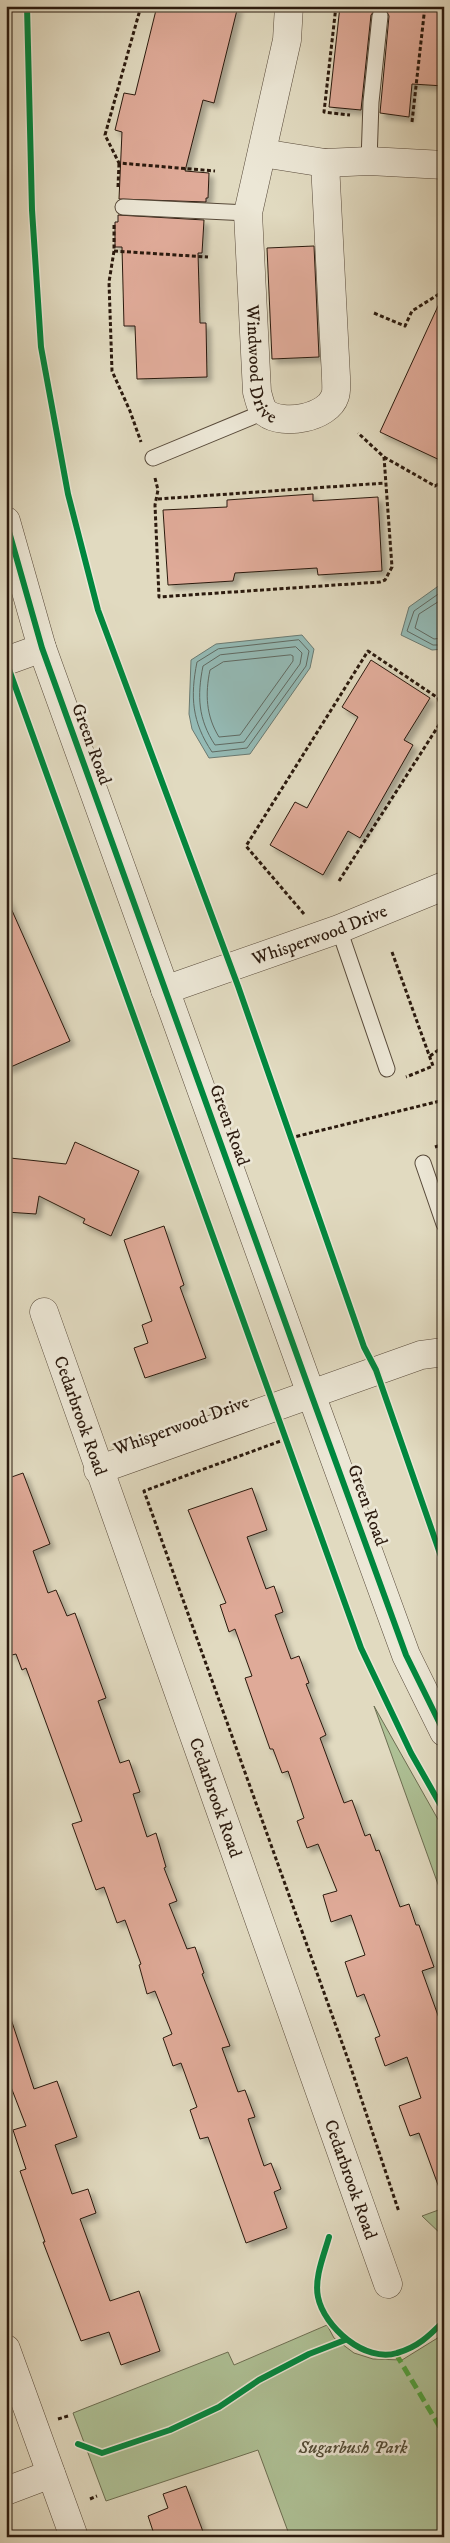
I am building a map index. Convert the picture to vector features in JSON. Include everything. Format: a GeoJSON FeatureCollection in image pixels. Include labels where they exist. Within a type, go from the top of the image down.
{"type":"FeatureCollection","features":[{"type":"Feature","properties":{"kind":"street","name":"Windwood Drive"},"geometry":{"type":"LineString","coordinates":[[289,6],[287,40],[248,213],[257,392],[264,412],[271,416],[299,419],[322,412],[335,397],[336,377],[325,163]]}},
{"type":"Feature","properties":{"kind":"street"},"geometry":{"type":"LineString","coordinates":[[262,153],[325,163],[369,161],[444,164]]}},
{"type":"Feature","properties":{"kind":"street","name":"Green Road"},"geometry":{"type":"LineString","coordinates":[[6,521],[42,648],[311,1394],[406,1655],[444,1732]]}},
{"type":"Feature","properties":{"kind":"street"},"geometry":{"type":"LineString","coordinates":[[6,661],[42,648]]}},
{"type":"Feature","properties":{"kind":"street","name":"Whisperwood Drive"},"geometry":{"type":"LineString","coordinates":[[166,990],[339,929],[444,886]]}},
{"type":"Feature","properties":{"kind":"street","name":"Cedarbrook Road"},"geometry":{"type":"LineString","coordinates":[[44,1312],[98,1470],[388,2284]]}},
{"type":"Feature","properties":{"kind":"street","name":"Whisperwood Drive"},"geometry":{"type":"LineString","coordinates":[[98,1470],[421,1354],[444,1352]]}},
{"type":"Feature","properties":{"kind":"street"},"geometry":{"type":"LineString","coordinates":[[6,2349],[74,2537]]}},
{"type":"Feature","properties":{"kind":"street"},"geometry":{"type":"LineString","coordinates":[[6,2492],[51,2474]]}},
{"type":"Feature","properties":{"kind":"lane"},"geometry":{"type":"LineString","coordinates":[[369,161],[371,102],[380,16]]}},
{"type":"Feature","properties":{"kind":"lane"},"geometry":{"type":"LineString","coordinates":[[120,213],[248,213]]}},
{"type":"Feature","properties":{"kind":"lane"},"geometry":{"type":"LineString","coordinates":[[153,458],[264,412]]}},
{"type":"Feature","properties":{"kind":"lane"},"geometry":{"type":"LineString","coordinates":[[339,929],[387,1068]]}},
{"type":"Feature","properties":{"kind":"lane"},"geometry":{"type":"LineString","coordinates":[[422,1163],[444,1224]]}},
{"type":"Feature","properties":{"kind":"path"},"geometry":{"type":"LineString","coordinates":[[118,192],[119,163],[105,135],[141,6]]}},
{"type":"Feature","properties":{"kind":"path"},"geometry":{"type":"LineString","coordinates":[[336,6],[324,112],[353,117]]}},
{"type":"Feature","properties":{"kind":"path"},"geometry":{"type":"LineString","coordinates":[[412,122],[425,6]]}},
{"type":"Feature","properties":{"kind":"path"},"geometry":{"type":"LineString","coordinates":[[119,163],[216,171]]}},
{"type":"Feature","properties":{"kind":"path"},"geometry":{"type":"LineString","coordinates":[[120,213],[113,229],[114,250],[108,282],[112,371],[142,446],[147,448],[153,458],[157,472],[154,479],[158,490],[158,499],[155,505],[159,597],[385,580],[392,567],[384,457]]}},
{"type":"Feature","properties":{"kind":"path"},"geometry":{"type":"LineString","coordinates":[[114,250],[208,257]]}},
{"type":"Feature","properties":{"kind":"path"},"geometry":{"type":"LineString","coordinates":[[374,313],[405,326],[412,311],[444,291]]}},
{"type":"Feature","properties":{"kind":"path"},"geometry":{"type":"LineString","coordinates":[[358,433],[384,457],[435,486],[444,481]]}},
{"type":"Feature","properties":{"kind":"path"},"geometry":{"type":"LineString","coordinates":[[158,499],[386,483]]}},
{"type":"Feature","properties":{"kind":"path"},"geometry":{"type":"LineString","coordinates":[[310,921],[246,846],[368,650],[438,698],[444,716],[339,881]]}},
{"type":"Feature","properties":{"kind":"path"},"geometry":{"type":"LineString","coordinates":[[438,698],[444,696]]}},
{"type":"Feature","properties":{"kind":"path"},"geometry":{"type":"LineString","coordinates":[[392,952],[433,1066],[404,1078]]}},
{"type":"Feature","properties":{"kind":"path"},"geometry":{"type":"LineString","coordinates":[[430,1056],[444,1046]]}},
{"type":"Feature","properties":{"kind":"path"},"geometry":{"type":"LineString","coordinates":[[290,1138],[444,1100]]}},
{"type":"Feature","properties":{"kind":"path"},"geometry":{"type":"LineString","coordinates":[[287,1127],[294,1147]]}},
{"type":"Feature","properties":{"kind":"path"},"geometry":{"type":"LineString","coordinates":[[275,1407],[289,1448]]}},
{"type":"Feature","properties":{"kind":"path"},"geometry":{"type":"LineString","coordinates":[[286,1439],[144,1491],[350,2065],[399,2212],[406,2216]]}},
{"type":"Feature","properties":{"kind":"path"},"geometry":{"type":"LineString","coordinates":[[58,2419],[68,2416]]}},
{"type":"Feature","properties":{"kind":"path"},"geometry":{"type":"LineString","coordinates":[[87,2500],[97,2496]]}},
{"type":"Feature","properties":{"kind":"green space"},"geometry":{"type":"Polygon","coordinates":[[[374,1706],[444,1830],[444,1901],[374,1706]]]}},
{"type":"Feature","properties":{"kind":"green space"},"geometry":{"type":"Polygon","coordinates":[[[444,2208],[444,2237],[422,2216],[444,2208]]]}},
{"type":"Feature","properties":{"kind":"green space","name":"Sugarbush Park"},"geometry":{"type":"Polygon","coordinates":[[[327,2325],[334,2338],[354,2353],[373,2359],[402,2360],[444,2334],[444,2537],[290,2537],[258,2450],[106,2501],[73,2413],[228,2352],[234,2365],[327,2325]]]}},
{"type":"Feature","properties":{"kind":"water"},"geometry":{"type":"Polygon","coordinates":[[[444,582],[444,649],[432,650],[401,635],[409,607],[444,582]]]}},
{"type":"Feature","properties":{"kind":"water"},"geometry":{"type":"Polygon","coordinates":[[[302,635],[314,649],[310,668],[250,754],[209,758],[192,729],[189,714],[191,660],[216,644],[302,635]]]}},
{"type":"Feature","properties":{"kind":"building"},"geometry":{"type":"Polygon","coordinates":[[[157,6],[238,6],[214,103],[203,100],[185,171],[209,173],[208,198],[206,198],[206,202],[119,199],[122,132],[115,130],[124,93],[135,95],[157,6]]]}},
{"type":"Feature","properties":{"kind":"building"},"geometry":{"type":"Polygon","coordinates":[[[340,6],[420,6],[420,10],[444,12],[444,86],[412,84],[409,117],[380,113],[389,16],[385,8],[377,7],[371,15],[361,110],[329,107],[340,6]]]}},
{"type":"Feature","properties":{"kind":"building"},"geometry":{"type":"Polygon","coordinates":[[[118,215],[204,220],[202,253],[198,253],[200,323],[206,323],[207,377],[137,379],[135,326],[124,326],[122,247],[115,247],[115,222],[118,222],[118,215]]]}},
{"type":"Feature","properties":{"kind":"building"},"geometry":{"type":"Polygon","coordinates":[[[314,246],[319,357],[272,359],[267,248],[314,246]]]}},
{"type":"Feature","properties":{"kind":"building"},"geometry":{"type":"Polygon","coordinates":[[[444,293],[444,462],[380,432],[444,293]]]}},
{"type":"Feature","properties":{"kind":"building"},"geometry":{"type":"Polygon","coordinates":[[[313,494],[313,501],[378,497],[382,571],[318,575],[317,568],[235,573],[233,581],[168,585],[163,510],[227,507],[227,500],[313,494]]]}},
{"type":"Feature","properties":{"kind":"building"},"geometry":{"type":"Polygon","coordinates":[[[371,660],[430,698],[404,740],[413,745],[360,838],[348,831],[323,875],[270,845],[295,802],[307,808],[358,717],[342,707],[371,660]]]}},
{"type":"Feature","properties":{"kind":"building"},"geometry":{"type":"Polygon","coordinates":[[[6,897],[70,1041],[6,1069],[6,897]]]}},
{"type":"Feature","properties":{"kind":"building"},"geometry":{"type":"Polygon","coordinates":[[[75,1142],[139,1171],[111,1236],[83,1223],[85,1219],[39,1196],[36,1214],[6,1212],[6,1168],[10,1158],[66,1164],[75,1142]]]}},
{"type":"Feature","properties":{"kind":"building"},"geometry":{"type":"Polygon","coordinates":[[[164,1226],[184,1285],[180,1287],[206,1358],[145,1378],[134,1348],[148,1343],[142,1325],[152,1321],[124,1240],[164,1226]]]}},
{"type":"Feature","properties":{"kind":"building"},"geometry":{"type":"Polygon","coordinates":[[[23,1473],[50,1544],[33,1551],[48,1593],[56,1590],[67,1616],[75,1613],[106,1698],[98,1701],[120,1763],[129,1760],[140,1792],[133,1794],[147,1837],[156,1833],[166,1867],[164,1868],[177,1901],[169,1904],[187,1949],[195,1947],[204,1973],[202,1974],[230,2046],[222,2048],[238,2092],[245,2090],[255,2117],[248,2119],[264,2166],[271,2163],[281,2189],[274,2192],[287,2228],[246,2243],[208,2137],[200,2139],[190,2110],[197,2107],[181,2063],[173,2066],[163,2038],[172,2034],[155,1991],[147,1994],[139,1965],[141,1964],[125,1920],[117,1923],[104,1887],[96,1890],[72,1824],[82,1821],[26,1668],[22,1670],[16,1654],[12,1655],[6,1640],[6,1479],[23,1473]]]}},
{"type":"Feature","properties":{"kind":"building"},"geometry":{"type":"Polygon","coordinates":[[[252,1488],[267,1530],[247,1537],[266,1589],[274,1586],[283,1612],[275,1615],[291,1659],[299,1656],[309,1683],[306,1684],[326,1735],[320,1738],[344,1803],[352,1800],[365,1836],[370,1834],[376,1851],[379,1850],[400,1907],[409,1904],[416,1925],[419,1925],[434,1967],[422,1971],[444,2032],[444,2192],[441,2193],[419,2133],[410,2136],[399,2106],[421,2098],[407,2057],[385,2066],[375,2038],[380,2036],[364,1994],[357,1997],[345,1962],[365,1955],[351,1915],[331,1922],[323,1895],[337,1891],[318,1844],[307,1848],[297,1821],[304,1818],[288,1771],[282,1773],[273,1749],[270,1749],[245,1678],[252,1676],[235,1629],[229,1632],[220,1605],[226,1603],[188,1510],[252,1488]]]}},
{"type":"Feature","properties":{"kind":"building"},"geometry":{"type":"Polygon","coordinates":[[[10,2016],[34,2089],[57,2081],[77,2137],[55,2145],[72,2194],[88,2189],[96,2213],[80,2219],[110,2301],[139,2291],[160,2351],[121,2365],[109,2332],[81,2341],[43,2242],[45,2242],[20,2171],[26,2169],[13,2130],[26,2126],[11,2087],[6,2088],[6,2017],[10,2016]]]}},
{"type":"Feature","properties":{"kind":"building"},"geometry":{"type":"Polygon","coordinates":[[[186,2486],[205,2537],[155,2537],[148,2516],[168,2508],[163,2494],[186,2486]]]}},
{"type":"Feature","properties":{"kind":"marked path"},"geometry":{"type":"LineString","coordinates":[[396,2354],[444,2434]]}},
{"type":"Feature","properties":{"kind":"cycle path"},"geometry":{"type":"LineString","coordinates":[[27,6],[32,210],[41,347],[68,494],[98,610],[238,986],[364,1347],[376,1370],[444,1565]]}},
{"type":"Feature","properties":{"kind":"cycle path"},"geometry":{"type":"LineString","coordinates":[[6,521],[42,648],[311,1394],[406,1655],[444,1732]]}},
{"type":"Feature","properties":{"kind":"cycle path"},"geometry":{"type":"LineString","coordinates":[[6,661],[361,1648],[411,1753],[444,1811]]}},
{"type":"Feature","properties":{"kind":"cycle path"},"geometry":{"type":"LineString","coordinates":[[329,2237],[318,2274],[318,2297],[328,2320],[348,2340],[372,2353],[385,2355],[397,2353],[417,2344],[444,2321]]}},
{"type":"Feature","properties":{"kind":"cycle path"},"geometry":{"type":"LineString","coordinates":[[78,2444],[102,2453],[170,2430],[219,2407],[259,2380],[309,2354],[345,2340]]}}]}
